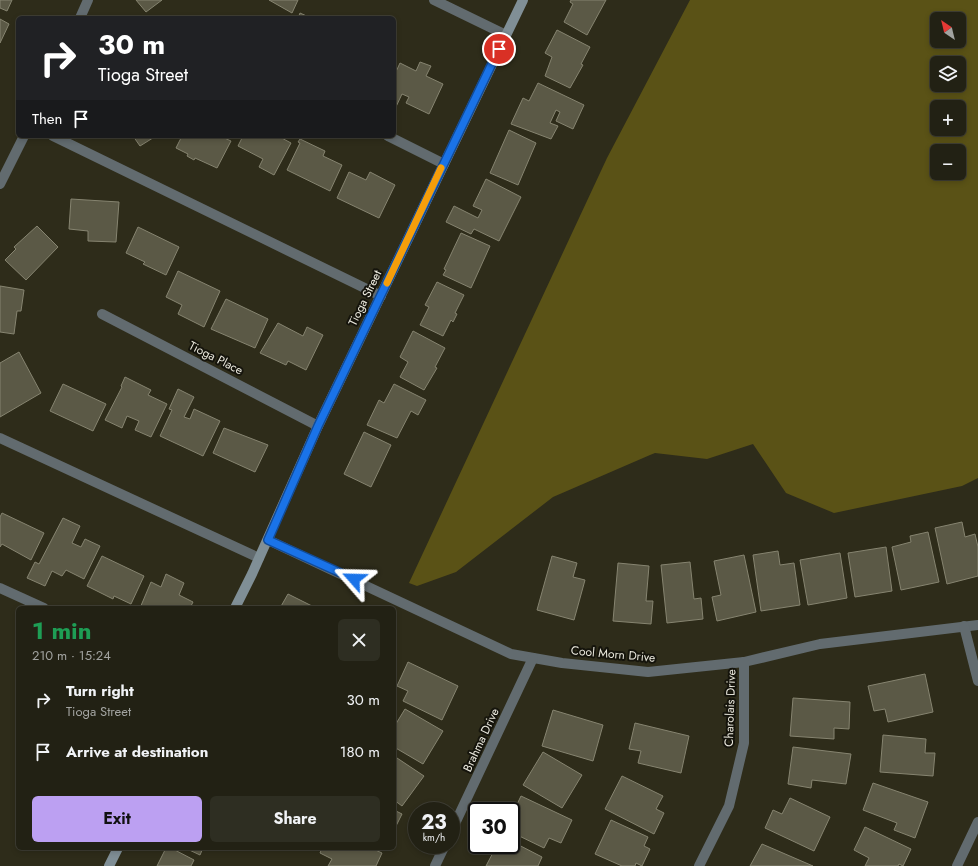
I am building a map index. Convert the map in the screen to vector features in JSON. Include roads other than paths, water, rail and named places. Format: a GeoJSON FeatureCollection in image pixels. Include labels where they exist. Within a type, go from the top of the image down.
{"type":"FeatureCollection","features":[{"type":"Feature","properties":{"kind":"street"},"geometry":{"type":"LineString","coordinates":[[81,16],[88,0]]}},
{"type":"Feature","properties":{"kind":"street"},"geometry":{"type":"LineString","coordinates":[[434,0],[506,35]]}},
{"type":"Feature","properties":{"kind":"street","name":"Tioga Street"},"geometry":{"type":"LineString","coordinates":[[236,606],[260,558],[318,426],[523,0]]}},
{"type":"Feature","properties":{"kind":"street"},"geometry":{"type":"LineString","coordinates":[[0,184],[23,138]]}},
{"type":"Feature","properties":{"kind":"street"},"geometry":{"type":"LineString","coordinates":[[57,138],[381,296]]}},
{"type":"Feature","properties":{"kind":"street"},"geometry":{"type":"LineString","coordinates":[[392,138],[444,164]]}},
{"type":"Feature","properties":{"kind":"street","name":"Tioga Place"},"geometry":{"type":"LineString","coordinates":[[102,314],[318,426]]}},
{"type":"Feature","properties":{"kind":"street"},"geometry":{"type":"LineString","coordinates":[[0,438],[260,558]]}},
{"type":"Feature","properties":{"kind":"street","name":"Cool Morn Drive"},"geometry":{"type":"LineString","coordinates":[[268,540],[511,654],[562,663],[648,672],[744,662],[820,644],[978,625]]}},
{"type":"Feature","properties":{"kind":"street"},"geometry":{"type":"LineString","coordinates":[[0,588],[40,606]]}},
{"type":"Feature","properties":{"kind":"street"},"geometry":{"type":"LineString","coordinates":[[964,626],[978,681]]}},
{"type":"Feature","properties":{"kind":"street","name":"Brahma Drive"},"geometry":{"type":"LineString","coordinates":[[460,813],[533,658]]}},
{"type":"Feature","properties":{"kind":"street","name":"Charolais Drive"},"geometry":{"type":"LineString","coordinates":[[699,866],[729,806],[744,743],[744,662]]}},
{"type":"Feature","properties":{"kind":"street"},"geometry":{"type":"LineString","coordinates":[[957,866],[978,822]]}},
{"type":"Feature","properties":{"kind":"street"},"geometry":{"type":"LineString","coordinates":[[109,866],[117,850]]}},
{"type":"Feature","properties":{"kind":"street"},"geometry":{"type":"LineString","coordinates":[[435,866],[441,854]]}}]}
